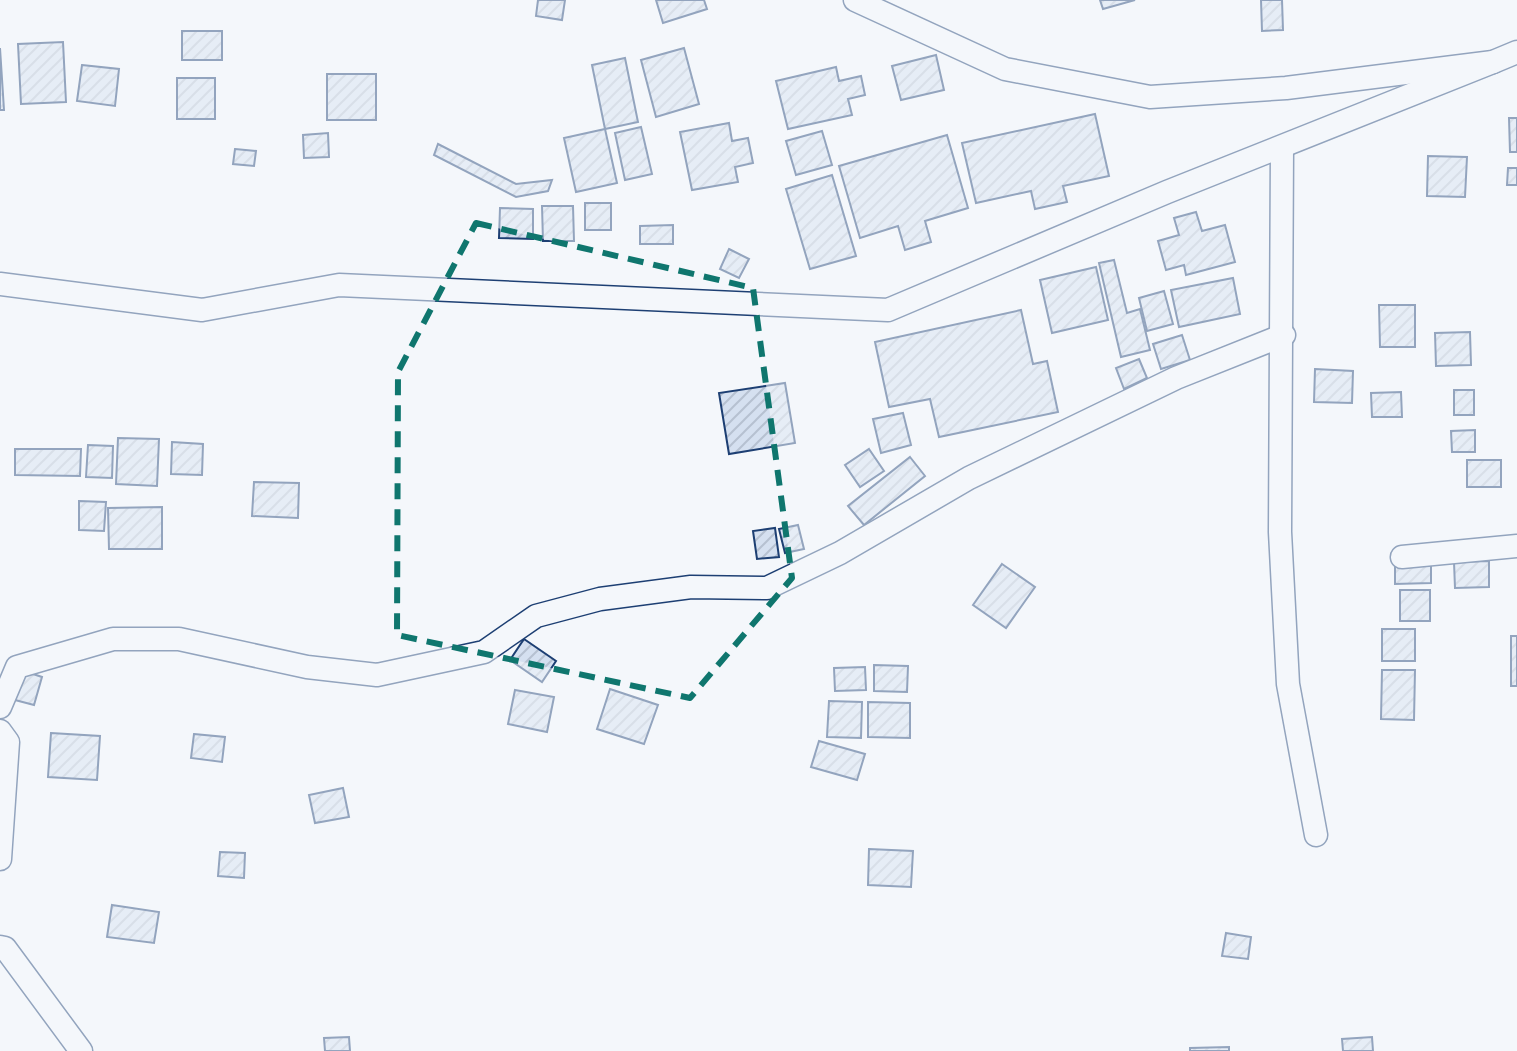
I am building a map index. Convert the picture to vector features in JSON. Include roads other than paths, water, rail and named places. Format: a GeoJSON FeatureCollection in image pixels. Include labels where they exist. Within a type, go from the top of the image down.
{"type":"FeatureCollection","features":[{"type":"Feature","properties":{"kind":"street"},"geometry":{"type":"LineString","coordinates":[[855,0],[1005,69],[1150,97],[1286,88],[1493,62]]}},
{"type":"Feature","properties":{"kind":"street"},"geometry":{"type":"LineString","coordinates":[[0,284],[202,310],[339,285],[888,310],[1517,52]]}},
{"type":"Feature","properties":{"kind":"street"},"geometry":{"type":"LineString","coordinates":[[1282,147],[1284,335],[1280,532],[1288,684],[1316,835]]}},
{"type":"Feature","properties":{"kind":"street"},"geometry":{"type":"LineString","coordinates":[[0,707],[17,667],[113,639],[179,639],[307,667],[377,675],[484,652],[536,616],[600,599],[691,587],[767,588],[840,553],[983,472],[1176,378],[1284,335]]}},
{"type":"Feature","properties":{"kind":"street"},"geometry":{"type":"LineString","coordinates":[[1402,557],[1517,546]]}},
{"type":"Feature","properties":{"kind":"street"},"geometry":{"type":"LineString","coordinates":[[0,731],[8,742],[0,859]]}},
{"type":"Feature","properties":{"kind":"street"},"geometry":{"type":"LineString","coordinates":[[0,947],[5,948],[81,1051]]}}]}
